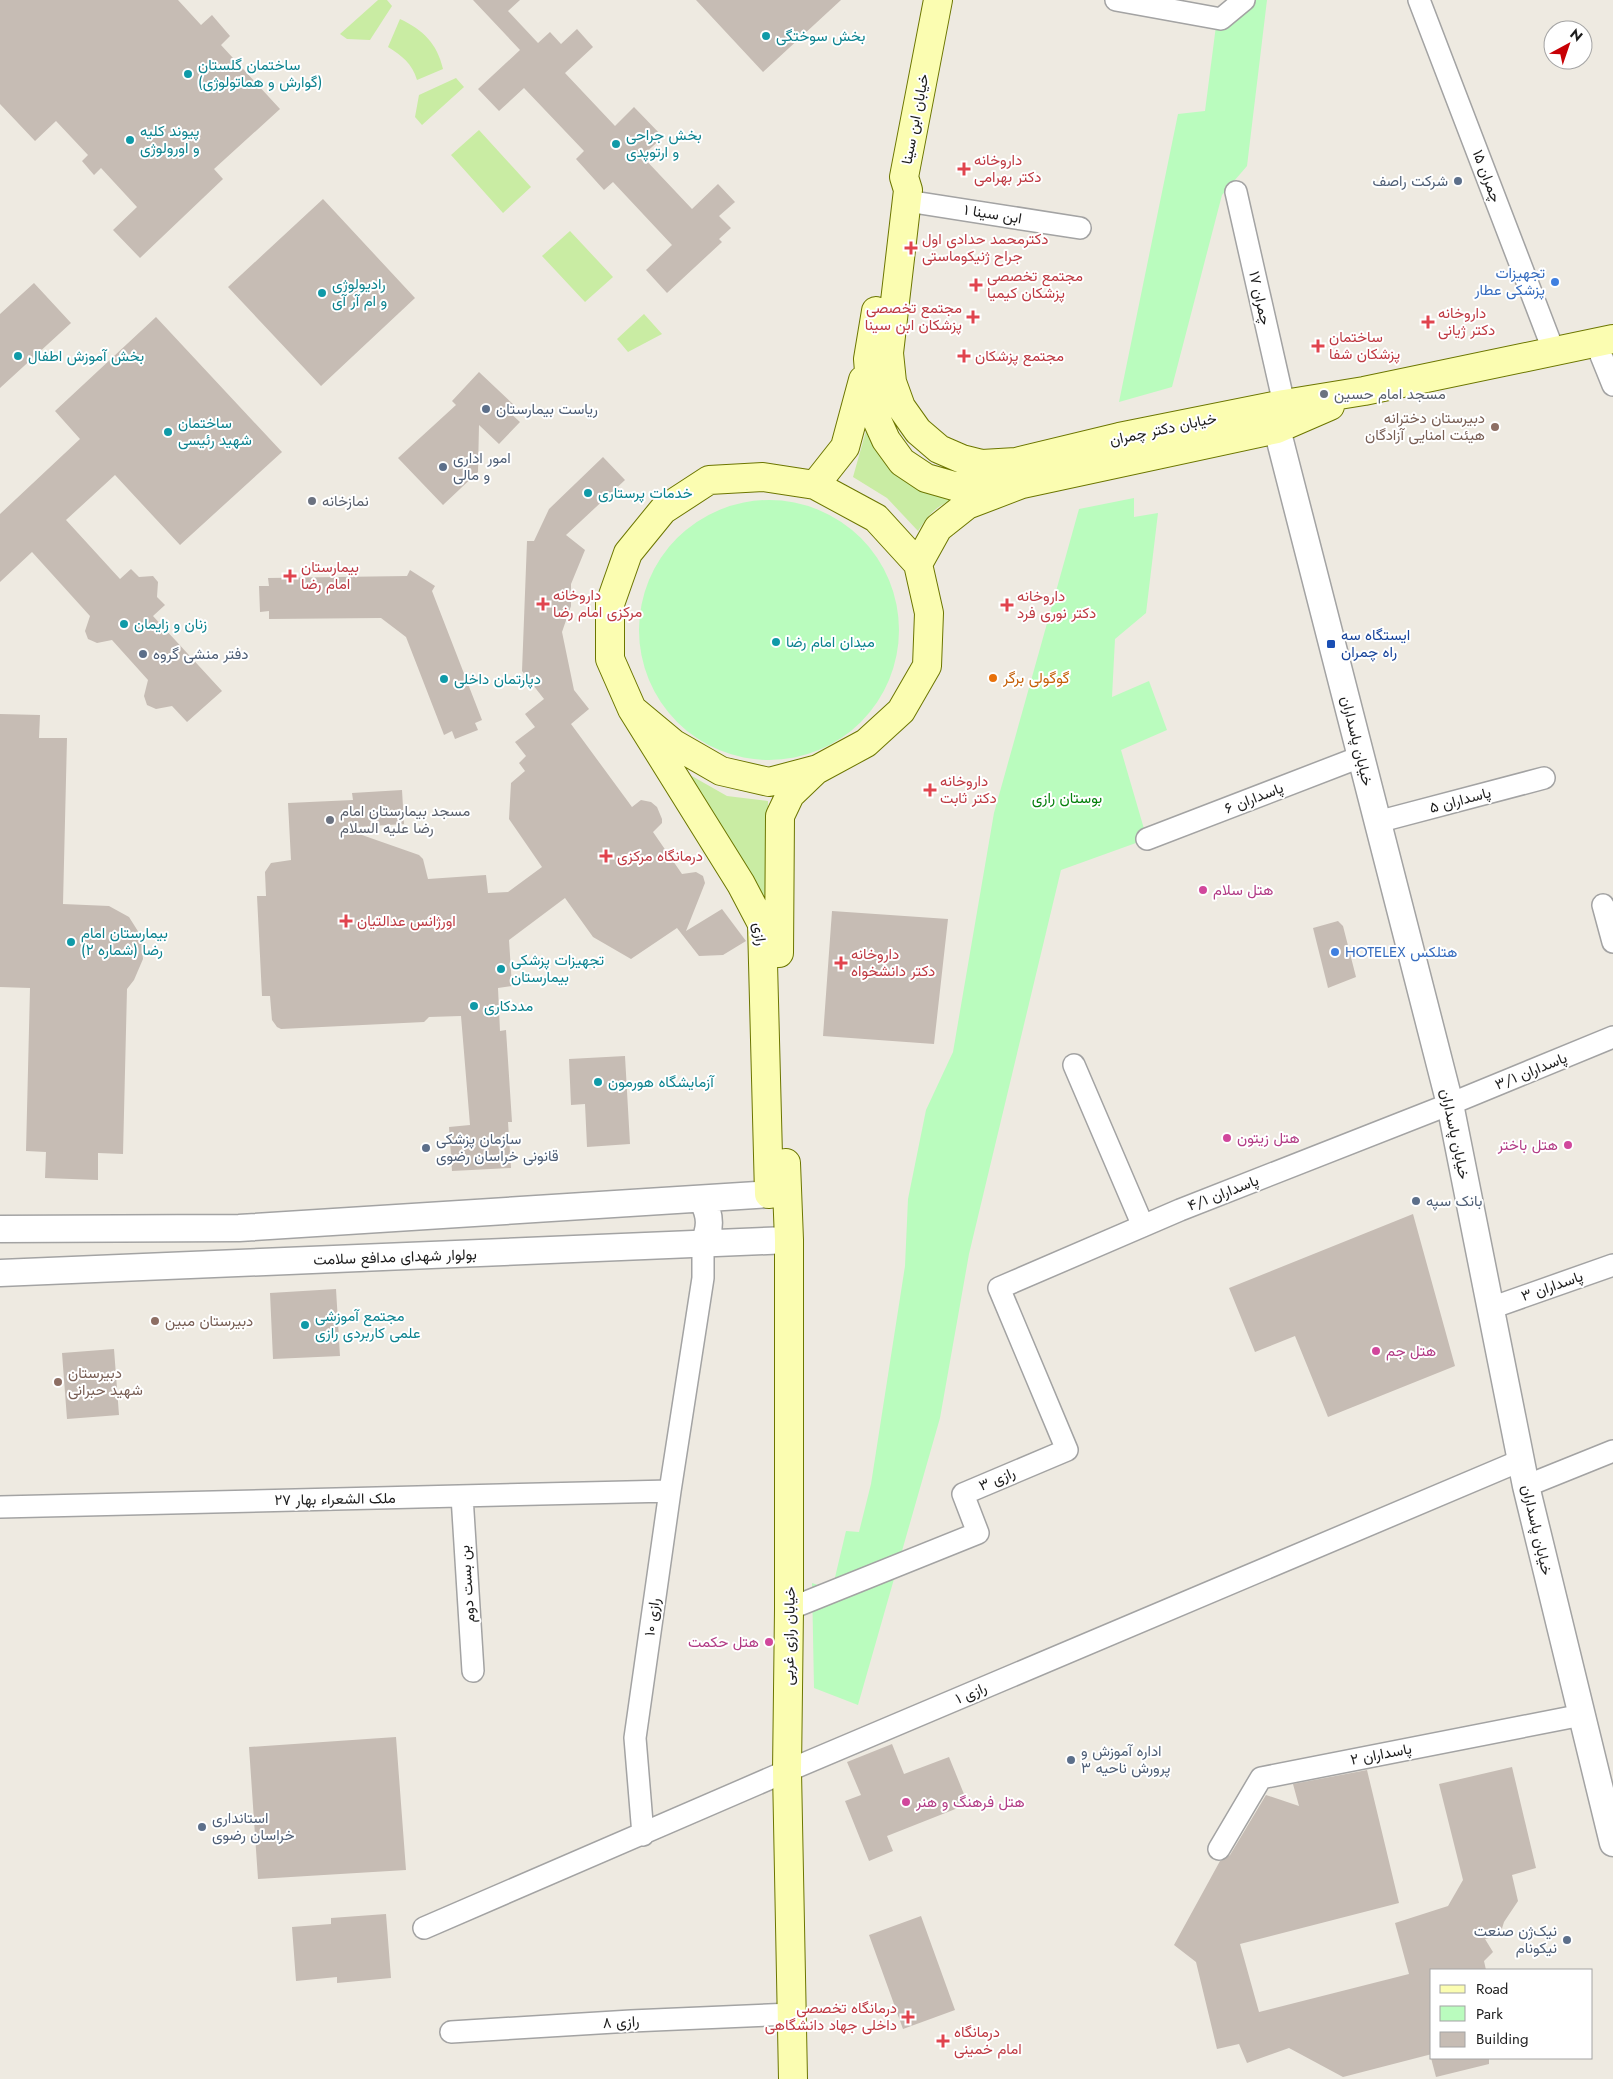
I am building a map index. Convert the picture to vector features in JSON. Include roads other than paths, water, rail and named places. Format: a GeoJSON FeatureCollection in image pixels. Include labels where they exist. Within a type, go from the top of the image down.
{"type":"FeatureCollection","features":[{"type":"Feature","properties":{"kind":"main road","name":"خیابان ابن سینا"},"geometry":{"type":"LineString","coordinates":[[902,237],[905,189],[938,0]]}},
{"type":"Feature","properties":{"kind":"main road"},"geometry":{"type":"LineString","coordinates":[[815,486],[845,447],[868,359],[895,188],[905,189]]}},
{"type":"Feature","properties":{"kind":"main road","name":"خیابان دکتر چمران"},"geometry":{"type":"LineString","coordinates":[[902,237],[889,353],[892,382],[901,407],[918,431],[939,449],[954,456],[982,464],[1016,462],[1119,437],[1284,404],[1364,392],[1604,341]]}},
{"type":"Feature","properties":{"kind":"main road"},"geometry":{"type":"LineString","coordinates":[[868,359],[872,409],[886,440],[902,462],[926,478],[954,486],[1022,484]]}},
{"type":"Feature","properties":{"kind":"main road"},"geometry":{"type":"LineString","coordinates":[[918,564],[938,528],[967,505],[1022,484],[1277,430],[1364,392]]}},
{"type":"Feature","properties":{"kind":"main road"},"geometry":{"type":"LineString","coordinates":[[763,477],[815,486],[876,518],[918,564],[930,613],[927,666],[901,710],[866,743],[818,769],[769,782],[721,771],[674,744],[632,709],[610,659],[610,604],[628,552],[663,510],[709,480],[763,477]]}},
{"type":"Feature","properties":{"kind":"main road","name":"رازی"},"geometry":{"type":"LineString","coordinates":[[632,709],[741,884],[762,924],[778,1194]]}},
{"type":"Feature","properties":{"kind":"main road","name":"رازی"},"geometry":{"type":"LineString","coordinates":[[778,1194],[780,816],[790,796],[818,769]]}},
{"type":"Feature","properties":{"kind":"main road","name":"خیابان رازی غربی"},"geometry":{"type":"LineString","coordinates":[[778,1194],[789,1240],[787,1771],[794,2079]]}},
{"type":"Feature","properties":{"kind":"street"},"geometry":{"type":"LineString","coordinates":[[1116,0],[1221,19],[1244,0]]}},
{"type":"Feature","properties":{"kind":"street","name":"چمران ۱۵"},"geometry":{"type":"LineString","coordinates":[[1419,0],[1554,352]]}},
{"type":"Feature","properties":{"kind":"street","name":"ابن سینا ۱"},"geometry":{"type":"LineString","coordinates":[[905,189],[1080,228]]}},
{"type":"Feature","properties":{"kind":"street","name":"چمران ۱۷"},"geometry":{"type":"LineString","coordinates":[[1236,192],[1284,404]]}},
{"type":"Feature","properties":{"kind":"street"},"geometry":{"type":"LineString","coordinates":[[1604,341],[1613,385]]}},
{"type":"Feature","properties":{"kind":"street","name":"خیابان پاسداران"},"geometry":{"type":"LineString","coordinates":[[1277,430],[1450,1104],[1526,1486],[1613,1843]]}},
{"type":"Feature","properties":{"kind":"street","name":"پاسداران ۶"},"geometry":{"type":"LineString","coordinates":[[1147,839],[1360,757]]}},
{"type":"Feature","properties":{"kind":"street","name":"پاسداران ۵"},"geometry":{"type":"LineString","coordinates":[[1377,822],[1544,778]]}},
{"type":"Feature","properties":{"kind":"street"},"geometry":{"type":"LineString","coordinates":[[1603,905],[1613,942]]}},
{"type":"Feature","properties":{"kind":"street","name":"پاسداران ۳/۱"},"geometry":{"type":"LineString","coordinates":[[1450,1104],[1613,1037]]}},
{"type":"Feature","properties":{"kind":"street"},"geometry":{"type":"LineString","coordinates":[[1074,1065],[1143,1226]]}},
{"type":"Feature","properties":{"kind":"street","name":"پاسداران ۴/۱"},"geometry":{"type":"LineString","coordinates":[[1000,1288],[1143,1226],[1450,1104]]}},
{"type":"Feature","properties":{"kind":"street"},"geometry":{"type":"LineString","coordinates":[[0,1229],[239,1228],[778,1194]]}},
{"type":"Feature","properties":{"kind":"street"},"geometry":{"type":"LineString","coordinates":[[702,1200],[709,1217],[709,1226],[703,1244]]}},
{"type":"Feature","properties":{"kind":"street","name":"بولوار شهدای مدافع سلامت"},"geometry":{"type":"LineString","coordinates":[[0,1273],[789,1240]]}},
{"type":"Feature","properties":{"kind":"street","name":"رازی ۱۰"},"geometry":{"type":"LineString","coordinates":[[643,1834],[636,1738],[670,1491],[703,1278],[703,1244]]}},
{"type":"Feature","properties":{"kind":"street","name":"پاسداران ۳"},"geometry":{"type":"LineString","coordinates":[[1490,1308],[1613,1265]]}},
{"type":"Feature","properties":{"kind":"street","name":"رازی ۳"},"geometry":{"type":"LineString","coordinates":[[789,1609],[978,1533],[963,1494],[1068,1450],[1000,1288]]}},
{"type":"Feature","properties":{"kind":"street"},"geometry":{"type":"LineString","coordinates":[[1526,1486],[1613,1451]]}},
{"type":"Feature","properties":{"kind":"street","name":"رازی ۱"},"geometry":{"type":"LineString","coordinates":[[787,1771],[1522,1460]]}},
{"type":"Feature","properties":{"kind":"street","name":"ملک الشعراء بهار ۲۷"},"geometry":{"type":"LineString","coordinates":[[0,1508],[670,1491]]}},
{"type":"Feature","properties":{"kind":"street","name":"بن بست دوم"},"geometry":{"type":"LineString","coordinates":[[462,1496],[473,1671]]}},
{"type":"Feature","properties":{"kind":"street","name":"پاسداران ۲"},"geometry":{"type":"LineString","coordinates":[[1219,1849],[1261,1778],[1582,1714]]}},
{"type":"Feature","properties":{"kind":"street"},"geometry":{"type":"LineString","coordinates":[[424,1928],[787,1771]]}},
{"type":"Feature","properties":{"kind":"street","name":"رازی ۸"},"geometry":{"type":"LineString","coordinates":[[451,2032],[792,2014]]}},
{"type":"Feature","properties":{"kind":"place","name":"بخش سوختگی"},"geometry":{"type":"Point","coordinates":[766,36]}},
{"type":"Feature","properties":{"kind":"place","name":"ساختمان گلستان (گوارش و هماتولوژی)"},"geometry":{"type":"Point","coordinates":[188,74]}},
{"type":"Feature","properties":{"kind":"place","name":"پیوند کلیه و اورولوژی"},"geometry":{"type":"Point","coordinates":[130,140]}},
{"type":"Feature","properties":{"kind":"place","name":"بخش جراحی و ارتوپدی"},"geometry":{"type":"Point","coordinates":[616,144]}},
{"type":"Feature","properties":{"kind":"place","name":"داروخانه دکتر بهرامی"},"geometry":{"type":"Point","coordinates":[964,169]}},
{"type":"Feature","properties":{"kind":"place","name":"شرکت راصف"},"geometry":{"type":"Point","coordinates":[1458,181]}},
{"type":"Feature","properties":{"kind":"place","name":"دکترمحمد حدادی اول جراح ژنیکوماستی"},"geometry":{"type":"Point","coordinates":[911,248]}},
{"type":"Feature","properties":{"kind":"place","name":"تجهیزات پزشکی عطار"},"geometry":{"type":"Point","coordinates":[1555,282]}},
{"type":"Feature","properties":{"kind":"place","name":"مجتمع تخصصی پزشکان کیمیا"},"geometry":{"type":"Point","coordinates":[976,285]}},
{"type":"Feature","properties":{"kind":"place","name":"رادیولوژی و ام آر آی"},"geometry":{"type":"Point","coordinates":[322,293]}},
{"type":"Feature","properties":{"kind":"place","name":"مجتمع تخصصی پزشکان ابن سینا"},"geometry":{"type":"Point","coordinates":[973,317]}},
{"type":"Feature","properties":{"kind":"place","name":"داروخانه دکتر ژیانی"},"geometry":{"type":"Point","coordinates":[1428,322]}},
{"type":"Feature","properties":{"kind":"place","name":"ساختمان پزشکان شفا"},"geometry":{"type":"Point","coordinates":[1318,346]}},
{"type":"Feature","properties":{"kind":"place","name":"بخش آموزش اطفال"},"geometry":{"type":"Point","coordinates":[18,356]}},
{"type":"Feature","properties":{"kind":"place","name":"مجتمع پزشکان"},"geometry":{"type":"Point","coordinates":[964,356]}},
{"type":"Feature","properties":{"kind":"place","name":"مسجد امام حسین"},"geometry":{"type":"Point","coordinates":[1324,394]}},
{"type":"Feature","properties":{"kind":"place","name":"ریاست بیمارستان"},"geometry":{"type":"Point","coordinates":[486,409]}},
{"type":"Feature","properties":{"kind":"place","name":"دبیرستان دخترانه هیئت امنایی آزادگان"},"geometry":{"type":"Point","coordinates":[1495,427]}},
{"type":"Feature","properties":{"kind":"place","name":"ساختمان شهید رئیسی"},"geometry":{"type":"Point","coordinates":[168,432]}},
{"type":"Feature","properties":{"kind":"place","name":"امور اداری و مالی"},"geometry":{"type":"Point","coordinates":[443,467]}},
{"type":"Feature","properties":{"kind":"place","name":"خدمات پرستاری"},"geometry":{"type":"Point","coordinates":[588,493]}},
{"type":"Feature","properties":{"kind":"place","name":"نمازخانه"},"geometry":{"type":"Point","coordinates":[312,501]}},
{"type":"Feature","properties":{"kind":"place","name":"بیمارستان امام رضا"},"geometry":{"type":"Point","coordinates":[290,576]}},
{"type":"Feature","properties":{"kind":"place","name":"داروخانه مرکزی امام رضا"},"geometry":{"type":"Point","coordinates":[543,604]}},
{"type":"Feature","properties":{"kind":"place","name":"داروخانه دکتر نوری فرد"},"geometry":{"type":"Point","coordinates":[1007,605]}},
{"type":"Feature","properties":{"kind":"place","name":"زنان و زایمان"},"geometry":{"type":"Point","coordinates":[124,624]}},
{"type":"Feature","properties":{"kind":"place","name":"میدان امام رضا"},"geometry":{"type":"Point","coordinates":[776,642]}},
{"type":"Feature","properties":{"kind":"place","name":"ایستگاه سه راه چمران"},"geometry":{"type":"Point","coordinates":[1331,644]}},
{"type":"Feature","properties":{"kind":"place","name":"دفتر منشی گروه"},"geometry":{"type":"Point","coordinates":[143,654]}},
{"type":"Feature","properties":{"kind":"place","name":"گوگولی برگر"},"geometry":{"type":"Point","coordinates":[993,678]}},
{"type":"Feature","properties":{"kind":"place","name":"دپارتمان داخلی"},"geometry":{"type":"Point","coordinates":[444,679]}},
{"type":"Feature","properties":{"kind":"place","name":"داروخانه دکتر ثابت"},"geometry":{"type":"Point","coordinates":[930,790]}},
{"type":"Feature","properties":{"kind":"place","name":"مسجد بیمارستان امام رضا علیه السلام"},"geometry":{"type":"Point","coordinates":[330,820]}},
{"type":"Feature","properties":{"kind":"place","name":"درمانگاه مرکزی"},"geometry":{"type":"Point","coordinates":[606,856]}},
{"type":"Feature","properties":{"kind":"place","name":"هتل سلام"},"geometry":{"type":"Point","coordinates":[1203,890]}},
{"type":"Feature","properties":{"kind":"place","name":"اورژانس عدالتیان"},"geometry":{"type":"Point","coordinates":[346,921]}},
{"type":"Feature","properties":{"kind":"place","name":"بیمارستان امام رضا (شماره ۲)"},"geometry":{"type":"Point","coordinates":[71,942]}},
{"type":"Feature","properties":{"kind":"place","name":"HOTELEX هتلکس"},"geometry":{"type":"Point","coordinates":[1335,952]}},
{"type":"Feature","properties":{"kind":"place","name":"داروخانه دکتر دانشخواه"},"geometry":{"type":"Point","coordinates":[841,963]}},
{"type":"Feature","properties":{"kind":"place","name":"تجهیزات پزشکی بیمارستان"},"geometry":{"type":"Point","coordinates":[501,969]}},
{"type":"Feature","properties":{"kind":"place","name":"مددکاری"},"geometry":{"type":"Point","coordinates":[474,1006]}},
{"type":"Feature","properties":{"kind":"place","name":"آزمایشگاه هورمون"},"geometry":{"type":"Point","coordinates":[598,1082]}},
{"type":"Feature","properties":{"kind":"place","name":"هتل زیتون"},"geometry":{"type":"Point","coordinates":[1227,1138]}},
{"type":"Feature","properties":{"kind":"place","name":"هتل باختر"},"geometry":{"type":"Point","coordinates":[1568,1145]}},
{"type":"Feature","properties":{"kind":"place","name":"سازمان پزشکی قانونی خراسان رضوی"},"geometry":{"type":"Point","coordinates":[426,1148]}},
{"type":"Feature","properties":{"kind":"place","name":"بانک سپه"},"geometry":{"type":"Point","coordinates":[1416,1201]}},
{"type":"Feature","properties":{"kind":"place","name":"دبیرستان مبین"},"geometry":{"type":"Point","coordinates":[155,1321]}},
{"type":"Feature","properties":{"kind":"place","name":"مجتمع آموزشی علمی کاربردی رازی"},"geometry":{"type":"Point","coordinates":[305,1325]}},
{"type":"Feature","properties":{"kind":"place","name":"هتل جم"},"geometry":{"type":"Point","coordinates":[1376,1351]}},
{"type":"Feature","properties":{"kind":"place","name":"دبیرستان شهید حبرانی"},"geometry":{"type":"Point","coordinates":[58,1382]}},
{"type":"Feature","properties":{"kind":"place","name":"هتل حکمت"},"geometry":{"type":"Point","coordinates":[769,1642]}},
{"type":"Feature","properties":{"kind":"place","name":"اداره آموزش و پرورش ناحیه ۳"},"geometry":{"type":"Point","coordinates":[1071,1760]}},
{"type":"Feature","properties":{"kind":"place","name":"هتل فرهنگ و هنر"},"geometry":{"type":"Point","coordinates":[906,1802]}},
{"type":"Feature","properties":{"kind":"place","name":"استانداری خراسان رضوی"},"geometry":{"type":"Point","coordinates":[202,1827]}},
{"type":"Feature","properties":{"kind":"place","name":"نیک‌ژن صنعت نیکونام"},"geometry":{"type":"Point","coordinates":[1567,1940]}},
{"type":"Feature","properties":{"kind":"place","name":"درمانگاه تخصصی داخلی جهاد دانشگاهی"},"geometry":{"type":"Point","coordinates":[908,2017]}},
{"type":"Feature","properties":{"kind":"place","name":"درمانگاه امام خمینی"},"geometry":{"type":"Point","coordinates":[943,2041]}},
{"type":"Feature","properties":{"kind":"park label","name":"بوستان رازی"},"geometry":{"type":"Point","coordinates":[1067,798]}}]}
